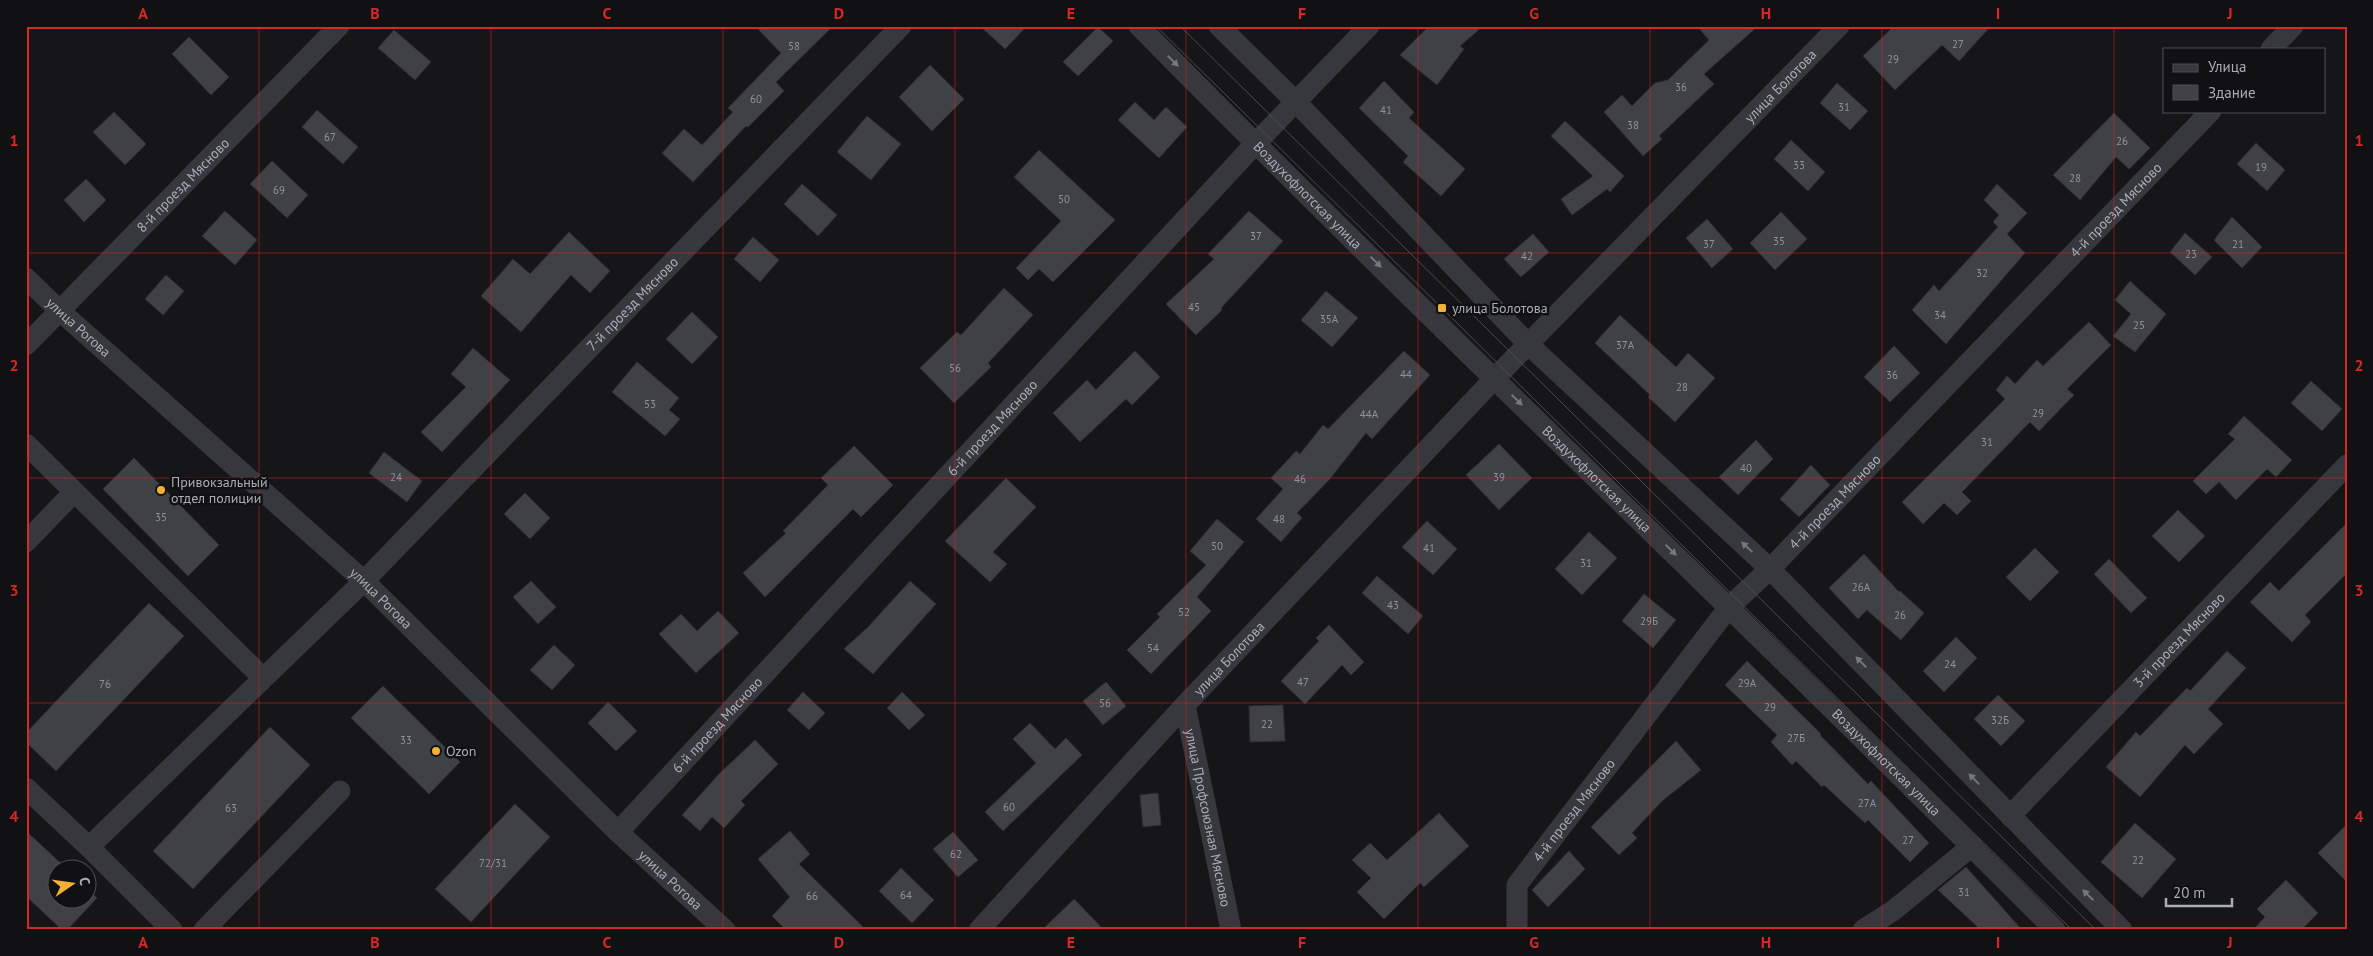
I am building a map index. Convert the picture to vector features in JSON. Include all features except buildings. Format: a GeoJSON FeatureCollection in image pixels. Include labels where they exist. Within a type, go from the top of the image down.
{"type":"FeatureCollection","features":[{"type":"Feature","properties":{"kind":"street","name":"8-й проезд Мясново"},"geometry":{"type":"LineString","coordinates":[[26,345],[339,26]]}},
{"type":"Feature","properties":{"kind":"street","name":"7-й проезд Мясново"},"geometry":{"type":"LineString","coordinates":[[89,847],[364,582],[901,26]]}},
{"type":"Feature","properties":{"kind":"street","name":"Воздухофлотская улица"},"geometry":{"type":"LineString","coordinates":[[1139,26],[1255,144],[1730,607],[2055,930]]}},
{"type":"Feature","properties":{"kind":"street"},"geometry":{"type":"LineString","coordinates":[[1219,26],[1296,102],[1528,345],[1770,568],[2122,930]]}},
{"type":"Feature","properties":{"kind":"street","name":"6-й проезд Мясново"},"geometry":{"type":"LineString","coordinates":[[618,832],[1255,144],[1369,26]]}},
{"type":"Feature","properties":{"kind":"street","name":"улица Болотова"},"geometry":{"type":"LineString","coordinates":[[979,930],[1185,705],[1494,378],[1839,26]]}},
{"type":"Feature","properties":{"kind":"street"},"geometry":{"type":"LineString","coordinates":[[2272,48],[2293,26]]}},
{"type":"Feature","properties":{"kind":"street","name":"4-й проезд Мясново"},"geometry":{"type":"LineString","coordinates":[[1517,930],[1518,885],[1730,607],[1770,568],[2210,112]]}},
{"type":"Feature","properties":{"kind":"street","name":"улица Рогова"},"geometry":{"type":"LineString","coordinates":[[26,278],[60,311],[364,582],[618,832],[725,930]]}},
{"type":"Feature","properties":{"kind":"street"},"geometry":{"type":"LineString","coordinates":[[26,444],[263,678]]}},
{"type":"Feature","properties":{"kind":"street","name":"3-й проезд Мясново"},"geometry":{"type":"LineString","coordinates":[[2010,816],[2347,465]]}},
{"type":"Feature","properties":{"kind":"street"},"geometry":{"type":"LineString","coordinates":[[26,542],[74,492]]}},
{"type":"Feature","properties":{"kind":"street","name":"улица Профсоюзная Мясново"},"geometry":{"type":"LineString","coordinates":[[1185,705],[1231,930]]}},
{"type":"Feature","properties":{"kind":"street"},"geometry":{"type":"LineString","coordinates":[[26,788],[89,847],[172,930]]}},
{"type":"Feature","properties":{"kind":"street"},"geometry":{"type":"LineString","coordinates":[[204,930],[340,791]]}},
{"type":"Feature","properties":{"kind":"street"},"geometry":{"type":"LineString","coordinates":[[1863,930],[1894,910],[1972,846]]}},
{"type":"Feature","properties":{"kind":"tram line"},"geometry":{"type":"LineString","coordinates":[[1156,26],[2072,930]]}},
{"type":"Feature","properties":{"kind":"tram line"},"geometry":{"type":"LineString","coordinates":[[1180,26],[2096,930]]}},
{"type":"Feature","properties":{"kind":"place","name":"улица Болотова"},"geometry":{"type":"Point","coordinates":[1442,308]}},
{"type":"Feature","properties":{"kind":"place","name":"Привокзальный отдел полиции"},"geometry":{"type":"Point","coordinates":[161,490]}},
{"type":"Feature","properties":{"kind":"place","name":"Ozon"},"geometry":{"type":"Point","coordinates":[436,751]}}]}
